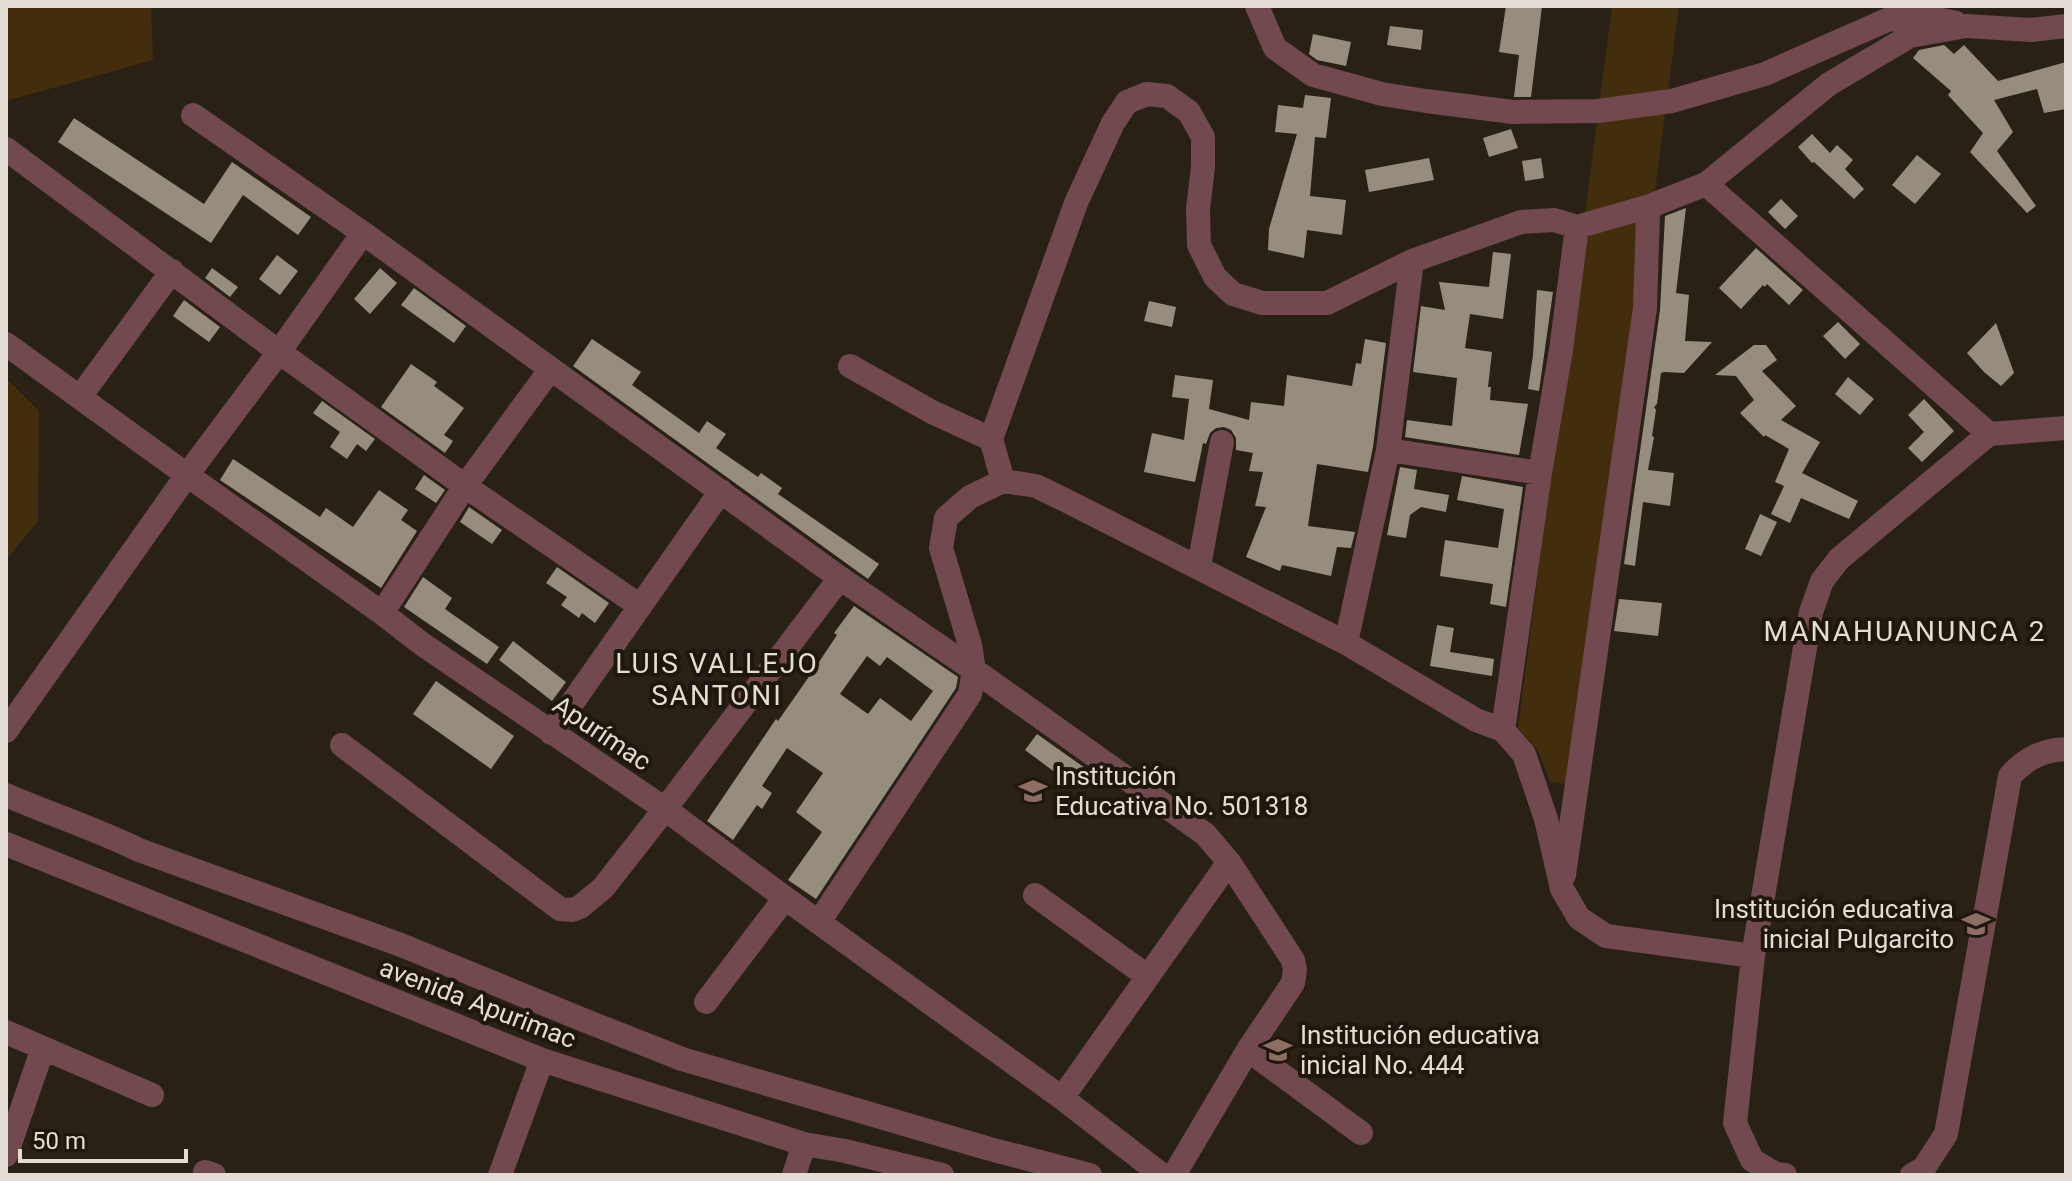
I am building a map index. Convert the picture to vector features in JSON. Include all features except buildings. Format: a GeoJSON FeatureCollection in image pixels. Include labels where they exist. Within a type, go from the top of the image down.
{"type":"FeatureCollection","features":[{"type":"Feature","properties":{"kind":"street"},"geometry":{"type":"LineString","coordinates":[[1257,6],[1275,48],[1313,75],[1382,94],[1513,112],[1598,111],[1672,101],[1765,74],[1887,20],[1923,16],[1966,26],[2031,30],[2066,26]]}},
{"type":"Feature","properties":{"kind":"street"},"geometry":{"type":"LineString","coordinates":[[1003,481],[991,439],[1076,203],[1113,123],[1127,102],[1147,94],[1167,96],[1189,112],[1203,137],[1199,245],[1215,277],[1233,294],[1262,303],[1327,303],[1412,261],[1521,222],[1554,220],[1577,227],[1650,206],[1706,184],[1829,84],[1910,36],[1966,26]]}},
{"type":"Feature","properties":{"kind":"street"},"geometry":{"type":"LineString","coordinates":[[193,115],[363,233],[840,578],[1205,834],[1229,862],[1293,960],[1295,970],[1293,983],[1248,1050],[1174,1175]]}},
{"type":"Feature","properties":{"kind":"street"},"geometry":{"type":"LineString","coordinates":[[6,149],[279,352],[465,486],[640,606]]}},
{"type":"Feature","properties":{"kind":"street"},"geometry":{"type":"LineString","coordinates":[[1706,184],[1989,434]]}},
{"type":"Feature","properties":{"kind":"street"},"geometry":{"type":"LineString","coordinates":[[1562,889],[1645,308],[1650,206]]}},
{"type":"Feature","properties":{"kind":"street"},"geometry":{"type":"LineString","coordinates":[[1503,730],[1577,227]]}},
{"type":"Feature","properties":{"kind":"street"},"geometry":{"type":"LineString","coordinates":[[6,731],[363,233]]}},
{"type":"Feature","properties":{"kind":"street"},"geometry":{"type":"LineString","coordinates":[[1346,643],[1388,450],[1412,261]]}},
{"type":"Feature","properties":{"kind":"street"},"geometry":{"type":"LineString","coordinates":[[80,397],[172,271]]}},
{"type":"Feature","properties":{"kind":"street","name":"Apurímac"},"geometry":{"type":"LineString","coordinates":[[6,344],[422,644],[665,809],[1062,1098],[1162,1175]]}},
{"type":"Feature","properties":{"kind":"street"},"geometry":{"type":"LineString","coordinates":[[850,366],[932,412],[991,439]]}},
{"type":"Feature","properties":{"kind":"street"},"geometry":{"type":"LineString","coordinates":[[382,613],[465,486],[550,370]]}},
{"type":"Feature","properties":{"kind":"street"},"geometry":{"type":"LineString","coordinates":[[1785,1175],[1776,1174],[1752,1160],[1735,1123],[1753,956],[1811,612],[1822,581],[1839,559],[1989,434],[2066,428]]}},
{"type":"Feature","properties":{"kind":"street"},"geometry":{"type":"LineString","coordinates":[[1199,566],[1222,442]]}},
{"type":"Feature","properties":{"kind":"street"},"geometry":{"type":"LineString","coordinates":[[1388,450],[1540,473]]}},
{"type":"Feature","properties":{"kind":"street"},"geometry":{"type":"LineString","coordinates":[[819,922],[970,694],[974,670],[970,645],[941,548],[946,518],[970,497],[1003,481],[1036,486],[1199,566],[1346,643],[1476,720],[1503,730],[1524,754],[1546,819],[1562,889],[1579,918],[1606,936],[1753,956]]}},
{"type":"Feature","properties":{"kind":"street"},"geometry":{"type":"LineString","coordinates":[[551,733],[721,491]]}},
{"type":"Feature","properties":{"kind":"street"},"geometry":{"type":"LineString","coordinates":[[342,745],[560,909],[572,910],[603,888],[840,578]]}},
{"type":"Feature","properties":{"kind":"street"},"geometry":{"type":"LineString","coordinates":[[1912,1175],[1924,1168],[1946,1134],[2010,776],[2021,763],[2038,754],[2066,749]]}},
{"type":"Feature","properties":{"kind":"street"},"geometry":{"type":"LineString","coordinates":[[6,795],[139,850],[401,945],[682,1059],[1090,1175]]}},
{"type":"Feature","properties":{"kind":"street","name":"avenida Apurimac"},"geometry":{"type":"LineString","coordinates":[[6,844],[542,1060],[804,1144],[942,1175]]}},
{"type":"Feature","properties":{"kind":"street"},"geometry":{"type":"LineString","coordinates":[[1062,1098],[1229,862]]}},
{"type":"Feature","properties":{"kind":"street"},"geometry":{"type":"LineString","coordinates":[[1035,895],[1147,976]]}},
{"type":"Feature","properties":{"kind":"street"},"geometry":{"type":"LineString","coordinates":[[706,1002],[785,898]]}},
{"type":"Feature","properties":{"kind":"street"},"geometry":{"type":"LineString","coordinates":[[6,1032],[152,1095]]}},
{"type":"Feature","properties":{"kind":"street"},"geometry":{"type":"LineString","coordinates":[[6,1155],[43,1048]]}},
{"type":"Feature","properties":{"kind":"street"},"geometry":{"type":"LineString","coordinates":[[1248,1050],[1361,1133]]}},
{"type":"Feature","properties":{"kind":"street"},"geometry":{"type":"LineString","coordinates":[[500,1175],[542,1060]]}},
{"type":"Feature","properties":{"kind":"street"},"geometry":{"type":"LineString","coordinates":[[794,1175],[804,1144]]}},
{"type":"Feature","properties":{"kind":"shaded area"},"geometry":{"type":"Polygon","coordinates":[[[6,6],[151,6],[153,60],[6,101],[6,6]]]}},
{"type":"Feature","properties":{"kind":"shaded area"},"geometry":{"type":"Polygon","coordinates":[[[1612,6],[1679,6],[1654,199],[1568,784],[1550,782],[1538,750],[1518,728],[1612,6]]]}},
{"type":"Feature","properties":{"kind":"shaded area"},"geometry":{"type":"Polygon","coordinates":[[[6,378],[39,411],[38,521],[6,560],[6,378]]]}},
{"type":"Feature","properties":{"kind":"place","name":"Institución Educativa No. 501318"},"geometry":{"type":"Point","coordinates":[1033,791]}},
{"type":"Feature","properties":{"kind":"place","name":"Institución educativa inicial Pulgarcito"},"geometry":{"type":"Point","coordinates":[1976,924]}},
{"type":"Feature","properties":{"kind":"place","name":"Institución educativa inicial No. 444"},"geometry":{"type":"Point","coordinates":[1278,1050]}},
{"type":"Feature","properties":{"kind":"district","name":"MANAHUANUNCA 2"},"geometry":{"type":"Point","coordinates":[1905,631]}},
{"type":"Feature","properties":{"kind":"district","name":"LUIS VALLEJO SANTONI"},"geometry":{"type":"Point","coordinates":[717,679]}}]}
